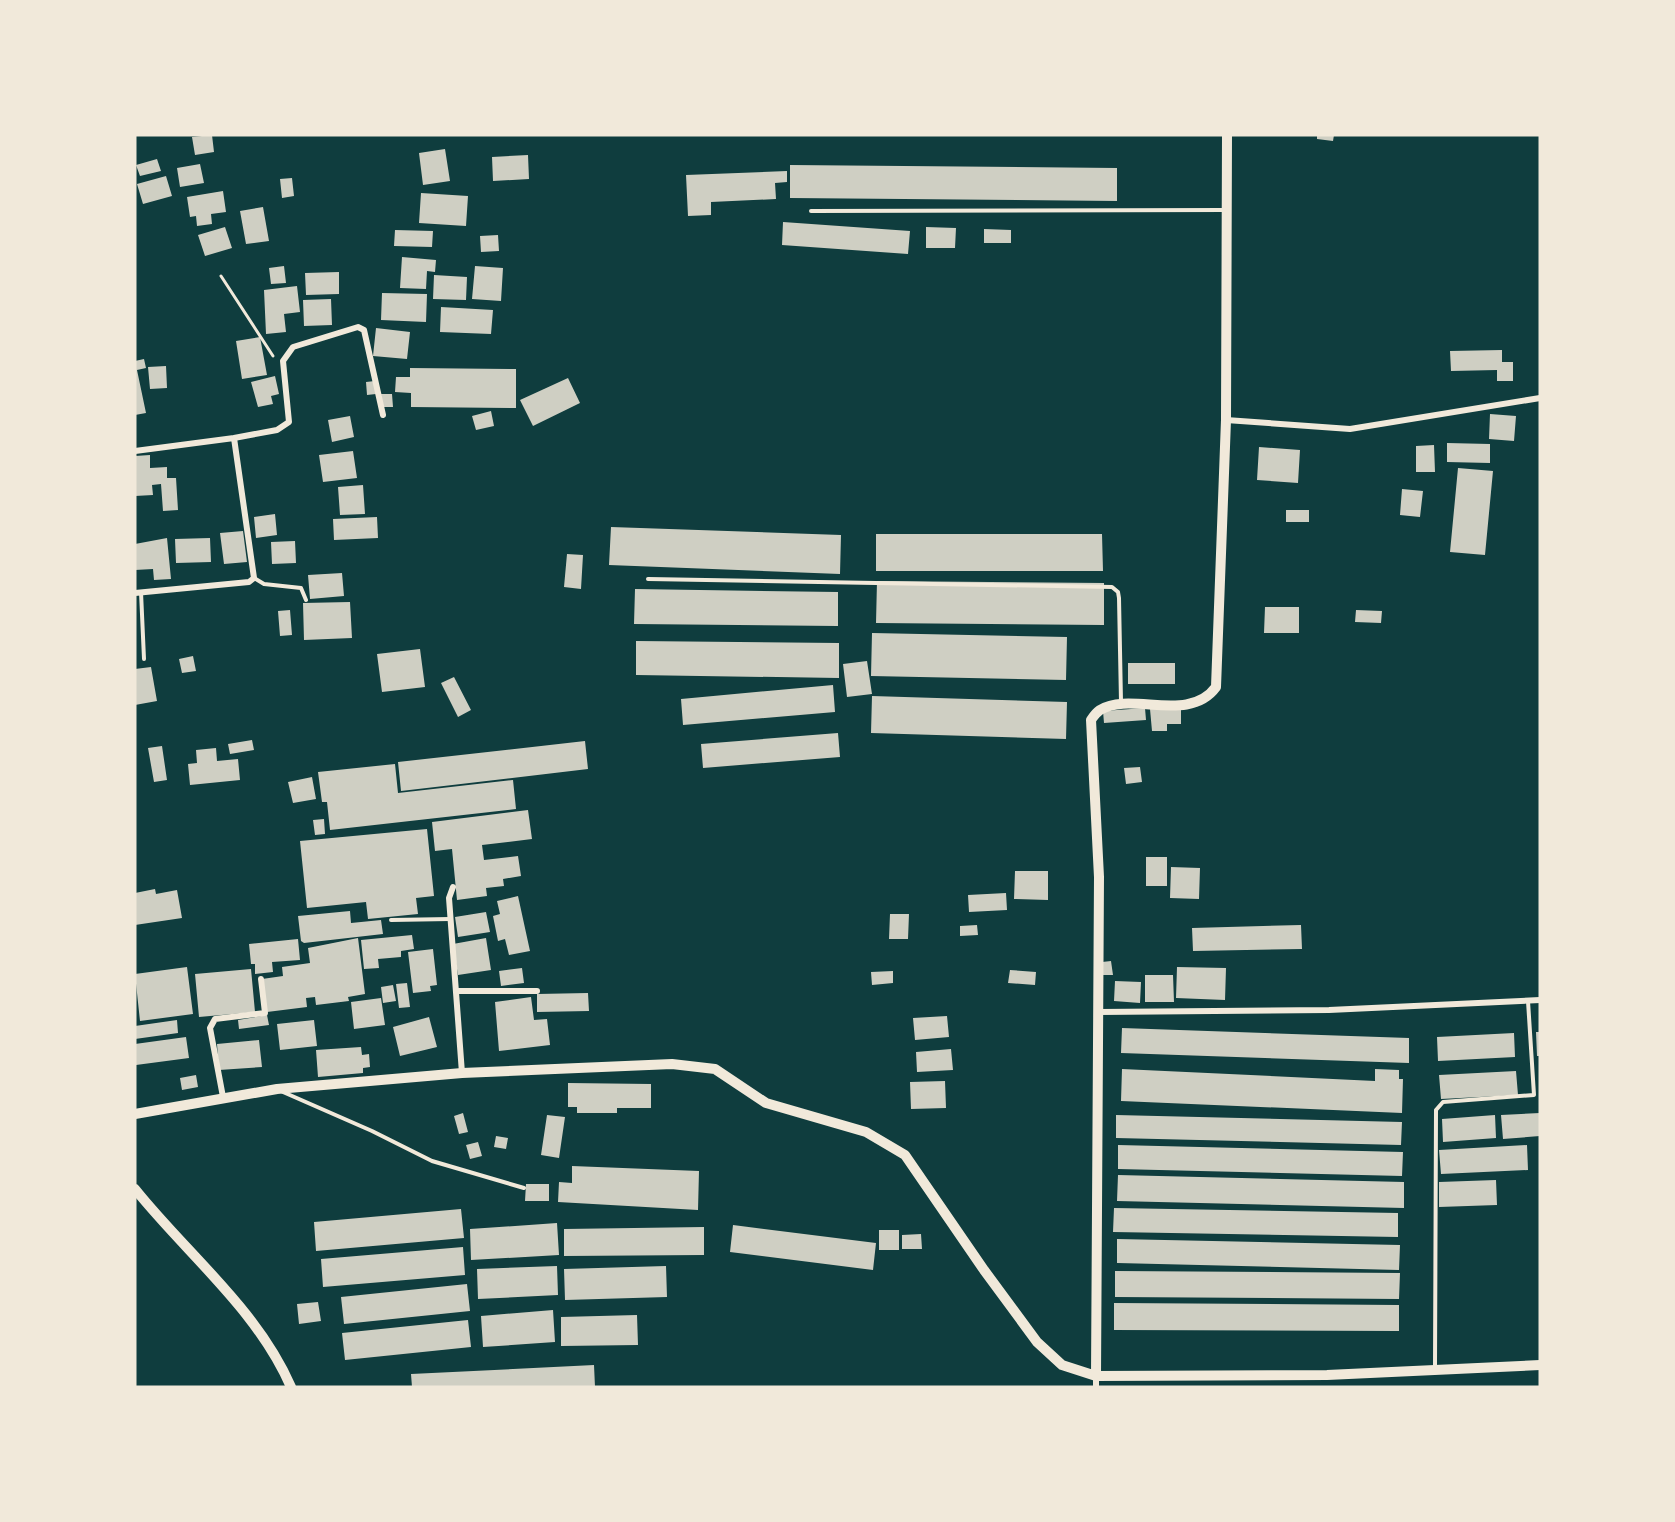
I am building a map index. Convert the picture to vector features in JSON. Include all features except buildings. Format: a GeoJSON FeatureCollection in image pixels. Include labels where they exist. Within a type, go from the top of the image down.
{"type":"FeatureCollection","features":[{"type":"Feature","properties":{"kind":"street"},"geometry":{"type":"LineString","coordinates":[[1096,1381],[1099,877],[1090,720],[1101,710],[1121,705],[1190,704],[1209,698],[1216,687],[1226,420],[1227,135]]}},
{"type":"Feature","properties":{"kind":"street"},"geometry":{"type":"LineString","coordinates":[[135,451],[277,430],[289,422],[283,361],[293,347],[358,327],[364,330],[383,415]]}},
{"type":"Feature","properties":{"kind":"street"},"geometry":{"type":"LineString","coordinates":[[1226,420],[1350,429],[1540,399]]}},
{"type":"Feature","properties":{"kind":"street"},"geometry":{"type":"LineString","coordinates":[[138,592],[249,582],[254,578],[234,438]]}},
{"type":"Feature","properties":{"kind":"street"},"geometry":{"type":"LineString","coordinates":[[453,887],[449,898],[462,1073]]}},
{"type":"Feature","properties":{"kind":"street"},"geometry":{"type":"LineString","coordinates":[[223,1097],[210,1028],[215,1019],[265,1013],[261,979]]}},
{"type":"Feature","properties":{"kind":"street"},"geometry":{"type":"LineString","coordinates":[[456,991],[537,991]]}},
{"type":"Feature","properties":{"kind":"street"},"geometry":{"type":"LineString","coordinates":[[1099,1012],[1329,1010],[1540,1000]]}},
{"type":"Feature","properties":{"kind":"street"},"geometry":{"type":"LineString","coordinates":[[135,1114],[277,1089],[462,1073],[672,1064],[715,1069],[766,1103],[866,1132],[905,1155],[1037,1342],[1062,1365],[1096,1381],[1327,1375],[1540,1365]]}},
{"type":"Feature","properties":{"kind":"street"},"geometry":{"type":"LineString","coordinates":[[135,1189],[248,1315],[281,1364],[291,1387]]}},
{"type":"Feature","properties":{"kind":"lane"},"geometry":{"type":"LineString","coordinates":[[811,211],[1226,210]]}},
{"type":"Feature","properties":{"kind":"lane"},"geometry":{"type":"LineString","coordinates":[[254,578],[264,584],[301,588],[306,600]]}},
{"type":"Feature","properties":{"kind":"lane"},"geometry":{"type":"LineString","coordinates":[[648,579],[1112,587],[1118,592],[1119,598],[1121,705]]}},
{"type":"Feature","properties":{"kind":"lane"},"geometry":{"type":"LineString","coordinates":[[138,592],[144,659]]}},
{"type":"Feature","properties":{"kind":"lane"},"geometry":{"type":"LineString","coordinates":[[391,920],[451,918]]}},
{"type":"Feature","properties":{"kind":"lane"},"geometry":{"type":"LineString","coordinates":[[1435,1371],[1436,1110],[1443,1102],[1534,1095],[1528,1001]]}},
{"type":"Feature","properties":{"kind":"lane"},"geometry":{"type":"LineString","coordinates":[[277,1089],[372,1131],[432,1161],[524,1188]]}},
{"type":"Feature","properties":{"kind":"path"},"geometry":{"type":"LineString","coordinates":[[221,276],[265,346],[272,355],[283,361]]}}]}
